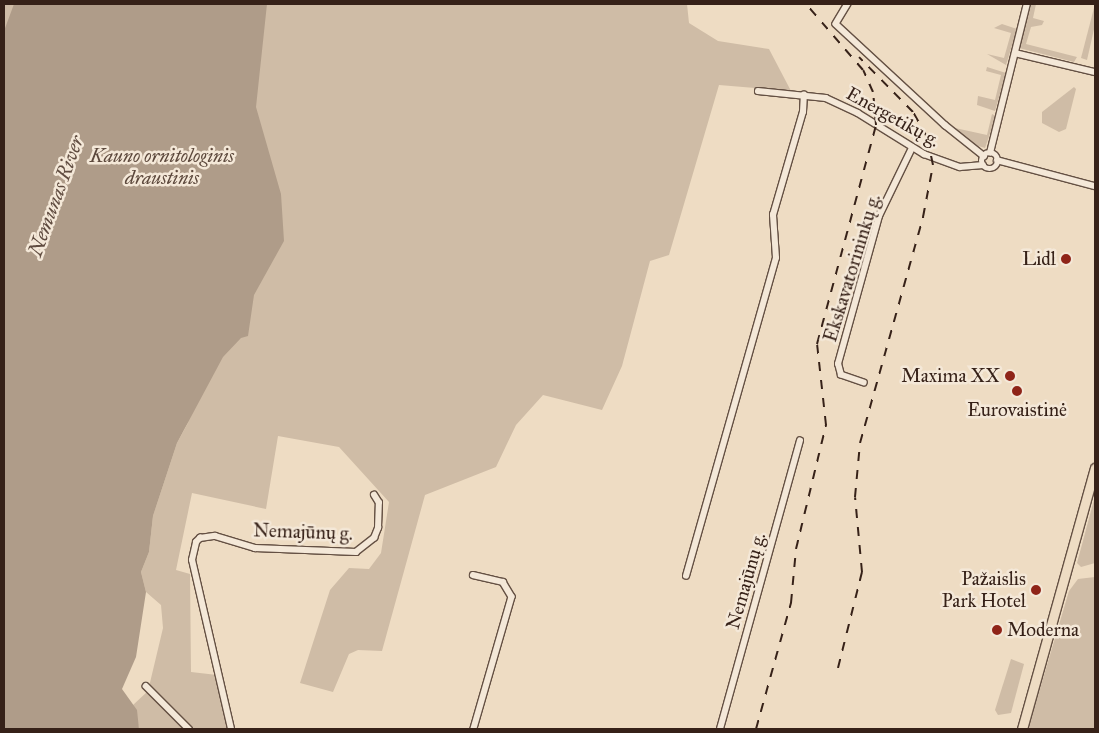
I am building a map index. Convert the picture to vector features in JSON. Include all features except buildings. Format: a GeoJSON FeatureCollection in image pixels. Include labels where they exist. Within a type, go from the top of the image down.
{"type":"FeatureCollection","features":[{"type":"Feature","properties":{"kind":"main road"},"geometry":{"type":"LineString","coordinates":[[1022,729],[1095,468]]}},
{"type":"Feature","properties":{"kind":"street","name":"Energetikų g."},"geometry":{"type":"LineString","coordinates":[[848,4],[836,24],[945,125],[984,156]]}},
{"type":"Feature","properties":{"kind":"street"},"geometry":{"type":"LineString","coordinates":[[983,165],[984,156],[990,153],[1027,4]]}},
{"type":"Feature","properties":{"kind":"street"},"geometry":{"type":"LineString","coordinates":[[1015,53],[1095,72]]}},
{"type":"Feature","properties":{"kind":"street","name":"Energetikų g."},"geometry":{"type":"LineString","coordinates":[[758,91],[804,95],[835,101],[912,148],[960,167],[983,165],[993,168],[998,160]]}},
{"type":"Feature","properties":{"kind":"street"},"geometry":{"type":"LineString","coordinates":[[686,576],[776,258],[774,215],[803,112],[804,95]]}},
{"type":"Feature","properties":{"kind":"street","name":"Ekskavatorininkų g."},"geometry":{"type":"LineString","coordinates":[[864,383],[841,375],[838,364],[879,216],[912,148]]}},
{"type":"Feature","properties":{"kind":"street"},"geometry":{"type":"LineString","coordinates":[[990,153],[998,160],[1095,186]]}},
{"type":"Feature","properties":{"kind":"street","name":"Nemajūnų g."},"geometry":{"type":"LineString","coordinates":[[720,729],[800,441]]}},
{"type":"Feature","properties":{"kind":"street","name":"Nemajūnų g."},"geometry":{"type":"LineString","coordinates":[[231,729],[192,560],[196,542],[200,538],[215,536],[255,548],[356,552],[374,538],[378,528],[379,503],[374,495]]}},
{"type":"Feature","properties":{"kind":"street"},"geometry":{"type":"LineString","coordinates":[[472,575],[504,582],[512,597],[474,729]]}},
{"type":"Feature","properties":{"kind":"street"},"geometry":{"type":"LineString","coordinates":[[146,686],[189,729]]}},
{"type":"Feature","properties":{"kind":"green space"},"geometry":{"type":"Polygon","coordinates":[[[4,4],[687,4],[689,23],[718,41],[769,49],[791,91],[719,85],[669,255],[650,261],[622,366],[602,410],[543,395],[516,425],[496,467],[425,495],[382,651],[358,650],[349,654],[333,692],[300,683],[330,590],[349,568],[369,569],[381,553],[389,502],[339,447],[278,436],[266,509],[192,493],[176,570],[190,574],[191,672],[217,675],[228,729],[139,729],[133,705],[148,691],[163,628],[161,605],[146,592],[141,572],[149,552],[153,516],[177,443],[189,421],[4,699],[4,4]]]}},
{"type":"Feature","properties":{"kind":"green space"},"geometry":{"type":"Polygon","coordinates":[[[1031,4],[1036,4],[1033,18],[1044,21],[1042,25],[1031,27],[1026,44],[1077,57],[1074,62],[1019,48],[1031,4]]]}},
{"type":"Feature","properties":{"kind":"green space"},"geometry":{"type":"Polygon","coordinates":[[[1095,4],[1095,25],[1087,60],[1081,58],[1095,4]]]}},
{"type":"Feature","properties":{"kind":"green space"},"geometry":{"type":"Polygon","coordinates":[[[1002,24],[1017,29],[1006,65],[987,54],[1004,58],[1011,33],[994,28],[1002,24]]]}},
{"type":"Feature","properties":{"kind":"green space"},"geometry":{"type":"Polygon","coordinates":[[[987,67],[1006,73],[995,111],[977,105],[978,96],[995,100],[1001,75],[986,71],[987,67]]]}},
{"type":"Feature","properties":{"kind":"green space"},"geometry":{"type":"Polygon","coordinates":[[[1074,87],[1076,89],[1066,129],[1059,132],[1042,123],[1042,112],[1074,87]]]}},
{"type":"Feature","properties":{"kind":"green space"},"geometry":{"type":"Polygon","coordinates":[[[992,114],[996,116],[985,148],[975,145],[955,128],[987,135],[992,114]]]}},
{"type":"Feature","properties":{"kind":"green space"},"geometry":{"type":"Polygon","coordinates":[[[1095,496],[1095,563],[1081,567],[1077,563],[1095,496]]]}},
{"type":"Feature","properties":{"kind":"green space"},"geometry":{"type":"Polygon","coordinates":[[[1095,577],[1095,729],[1028,729],[1069,591],[1078,579],[1095,577]]]}},
{"type":"Feature","properties":{"kind":"green space"},"geometry":{"type":"Polygon","coordinates":[[[1011,659],[1024,664],[1011,713],[998,715],[995,710],[1011,659]]]}},
{"type":"Feature","properties":{"kind":"water","name":"Kauno ornitologinis draustinis"},"geometry":{"type":"Polygon","coordinates":[[[14,4],[267,4],[256,107],[281,194],[284,241],[254,295],[248,336],[241,338],[223,357],[177,443],[153,516],[149,552],[141,572],[146,592],[136,657],[122,689],[137,710],[139,729],[4,729],[4,31],[14,4]]]}},
{"type":"Feature","properties":{"kind":"railway"},"geometry":{"type":"LineString","coordinates":[[756,729],[791,603],[796,549],[826,425],[817,344],[876,125],[873,92],[863,70],[806,4]]}},
{"type":"Feature","properties":{"kind":"railway"},"geometry":{"type":"LineString","coordinates":[[838,668],[862,572],[855,497],[860,443],[923,217],[933,165],[927,137],[913,112],[859,57]]}},
{"type":"Feature","properties":{"kind":"place","name":"Lidl"},"geometry":{"type":"Point","coordinates":[1066,259]}},
{"type":"Feature","properties":{"kind":"place","name":"Maxima XX"},"geometry":{"type":"Point","coordinates":[1010,376]}},
{"type":"Feature","properties":{"kind":"place","name":"Eurovaistinė"},"geometry":{"type":"Point","coordinates":[1017,391]}},
{"type":"Feature","properties":{"kind":"place","name":"Pažaislis Park Hotel"},"geometry":{"type":"Point","coordinates":[1036,590]}},
{"type":"Feature","properties":{"kind":"place","name":"Moderna"},"geometry":{"type":"Point","coordinates":[997,630]}},
{"type":"Feature","properties":{"kind":"water label","name":"Nemunas River"},"geometry":{"type":"Point","coordinates":[56,196]}}]}
